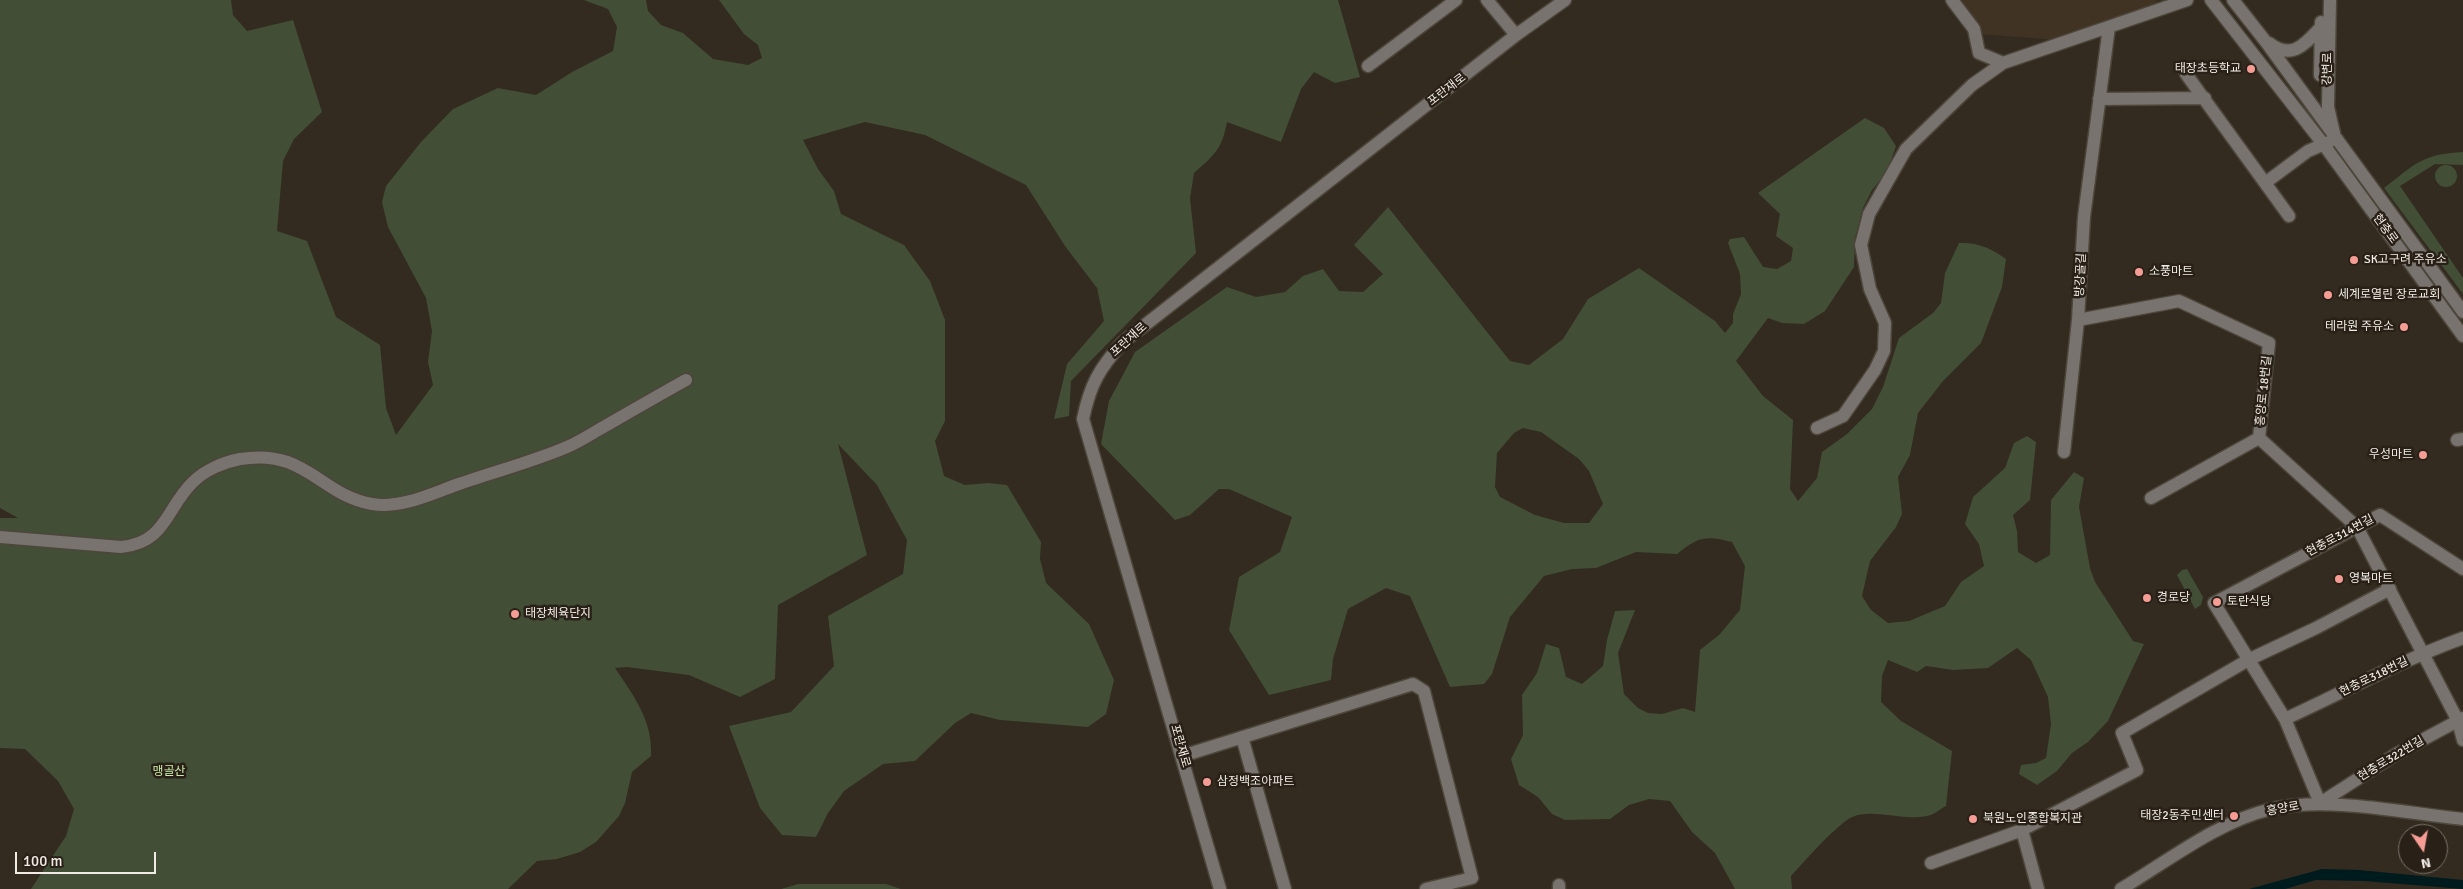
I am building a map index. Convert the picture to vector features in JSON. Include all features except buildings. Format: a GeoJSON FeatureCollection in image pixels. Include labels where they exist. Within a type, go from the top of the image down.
{"type":"FeatureCollection","features":[{"type":"Feature","properties":{"kind":"street"},"geometry":{"type":"LineString","coordinates":[[1368,66],[1456,0]]}},
{"type":"Feature","properties":{"kind":"street"},"geometry":{"type":"LineString","coordinates":[[1487,0],[1516,35]]}},
{"type":"Feature","properties":{"kind":"street","name":"포란재로"},"geometry":{"type":"LineString","coordinates":[[1220,889],[1083,419],[1088,395],[1103,364],[1122,343],[1516,35],[1565,0]]}},
{"type":"Feature","properties":{"kind":"street"},"geometry":{"type":"LineString","coordinates":[[1952,0],[1974,29],[1979,52],[2003,63]]}},
{"type":"Feature","properties":{"kind":"street"},"geometry":{"type":"LineString","coordinates":[[1818,428],[1844,416],[1875,370],[1884,351],[1885,323],[1870,289],[1861,245],[1869,214],[1906,149],[1972,85],[2003,63],[2187,0]]}},
{"type":"Feature","properties":{"kind":"street","name":"현충로"},"geometry":{"type":"LineString","coordinates":[[2211,0],[2321,141],[2463,336]]}},
{"type":"Feature","properties":{"kind":"street","name":"현충로"},"geometry":{"type":"LineString","coordinates":[[2233,0],[2463,312]]}},
{"type":"Feature","properties":{"kind":"street","name":"강변로"},"geometry":{"type":"LineString","coordinates":[[2321,0],[2324,110],[2331,133]]}},
{"type":"Feature","properties":{"kind":"street","name":"강변로"},"geometry":{"type":"LineString","coordinates":[[2324,110],[2330,0]]}},
{"type":"Feature","properties":{"kind":"street"},"geometry":{"type":"LineString","coordinates":[[2250,23],[2277,49],[2288,51],[2300,48],[2321,27]]}},
{"type":"Feature","properties":{"kind":"street","name":"방강골길"},"geometry":{"type":"LineString","coordinates":[[2064,452],[2078,320],[2084,217],[2109,27]]}},
{"type":"Feature","properties":{"kind":"street"},"geometry":{"type":"LineString","coordinates":[[2186,74],[2289,216]]}},
{"type":"Feature","properties":{"kind":"street"},"geometry":{"type":"LineString","coordinates":[[2099,99],[2205,98]]}},
{"type":"Feature","properties":{"kind":"street"},"geometry":{"type":"LineString","coordinates":[[2265,182],[2331,133]]}},
{"type":"Feature","properties":{"kind":"street","name":"흥양로 18번길"},"geometry":{"type":"LineString","coordinates":[[2078,320],[2179,301],[2270,343],[2259,438],[2357,527],[2460,720],[2463,740]]}},
{"type":"Feature","properties":{"kind":"street"},"geometry":{"type":"LineString","coordinates":[[0,537],[121,547],[137,545],[161,528],[186,489],[199,476],[223,464],[259,457],[281,459],[294,463],[340,491],[366,502],[392,504],[568,447],[686,380]]}},
{"type":"Feature","properties":{"kind":"street"},"geometry":{"type":"LineString","coordinates":[[2151,498],[2259,438]]}},
{"type":"Feature","properties":{"kind":"street","name":"현충로314번길"},"geometry":{"type":"LineString","coordinates":[[2250,659],[2214,603],[2380,515],[2463,568]]}},
{"type":"Feature","properties":{"kind":"street"},"geometry":{"type":"LineString","coordinates":[[1931,863],[2022,830],[2137,770],[2122,733],[2250,659],[2316,628],[2390,589]]}},
{"type":"Feature","properties":{"kind":"street","name":"현충로318번길"},"geometry":{"type":"LineString","coordinates":[[2285,719],[2423,653],[2463,638]]}},
{"type":"Feature","properties":{"kind":"street"},"geometry":{"type":"LineString","coordinates":[[2250,659],[2285,719],[2320,803]]}},
{"type":"Feature","properties":{"kind":"street"},"geometry":{"type":"LineString","coordinates":[[1182,756],[1413,684],[1424,691],[1472,878],[1426,889]]}},
{"type":"Feature","properties":{"kind":"street","name":"현충로322번길"},"geometry":{"type":"LineString","coordinates":[[2320,803],[2398,753],[2460,720]]}},
{"type":"Feature","properties":{"kind":"street"},"geometry":{"type":"LineString","coordinates":[[1242,737],[1285,889]]}},
{"type":"Feature","properties":{"kind":"street","name":"흥양로"},"geometry":{"type":"LineString","coordinates":[[2121,889],[2227,825],[2271,809],[2320,803],[2463,819]]}},
{"type":"Feature","properties":{"kind":"street"},"geometry":{"type":"LineString","coordinates":[[2022,830],[2038,889]]}},
{"type":"Feature","properties":{"kind":"shaded area"},"geometry":{"type":"Polygon","coordinates":[[[1957,0],[2158,0],[2147,11],[2058,40],[1980,34],[1957,0]]]}},
{"type":"Feature","properties":{"kind":"green space","name":"맹골산"},"geometry":{"type":"Polygon","coordinates":[[[0,0],[231,0],[233,15],[247,31],[293,20],[322,112],[294,139],[283,161],[277,231],[307,241],[336,317],[380,345],[386,408],[396,435],[433,385],[428,362],[432,331],[426,298],[388,227],[382,202],[386,186],[421,142],[453,109],[498,88],[536,95],[572,72],[613,51],[617,27],[608,9],[584,0],[646,0],[648,11],[661,25],[683,33],[713,59],[748,65],[762,58],[758,45],[744,34],[719,0],[1338,0],[1360,77],[1335,83],[1314,72],[1301,89],[1281,142],[1227,122],[1220,146],[1194,173],[1190,198],[1196,253],[1071,381],[1069,416],[1054,419],[1067,364],[1104,321],[1097,288],[1065,246],[1026,185],[925,135],[865,122],[803,140],[818,169],[834,191],[841,214],[904,245],[930,281],[945,320],[945,421],[935,441],[944,476],[965,485],[988,483],[1007,485],[1041,542],[1040,559],[1046,583],[1089,624],[1114,680],[1106,714],[1088,727],[1000,720],[971,713],[955,723],[915,761],[883,764],[844,791],[828,813],[816,837],[782,835],[760,808],[729,726],[791,712],[834,666],[828,616],[903,574],[907,540],[877,485],[838,444],[867,555],[778,605],[775,679],[740,697],[689,675],[627,667],[615,668],[641,709],[649,731],[651,756],[632,772],[625,803],[619,816],[596,842],[580,852],[557,859],[537,861],[508,889],[31,889],[66,836],[74,809],[58,781],[25,749],[0,748],[0,518],[18,518],[0,508],[0,0]]]}},
{"type":"Feature","properties":{"kind":"green space"},"geometry":{"type":"Polygon","coordinates":[[[1865,118],[1884,128],[1896,146],[1887,172],[1872,190],[1863,208],[1855,238],[1854,267],[1825,311],[1804,324],[1782,323],[1768,318],[1736,361],[1763,396],[1793,420],[1790,489],[1798,501],[1817,478],[1822,452],[1847,434],[1872,409],[1883,387],[1899,338],[1933,313],[1941,303],[1945,273],[1959,243],[1984,247],[2006,259],[2002,287],[1981,343],[1943,381],[1918,413],[1910,455],[1898,477],[1902,514],[1896,527],[1870,561],[1862,596],[1871,610],[1888,623],[1909,621],[1945,606],[1961,582],[1984,566],[1979,544],[1965,524],[1973,497],[2005,468],[2014,443],[2027,436],[2036,442],[2030,500],[2013,515],[2017,531],[2018,552],[2036,563],[2050,555],[2051,500],[2074,472],[2084,478],[2079,507],[2090,568],[2095,582],[2133,641],[2144,644],[2108,721],[2088,742],[2072,753],[2057,771],[2037,785],[2019,774],[2021,765],[2036,763],[2046,758],[2051,724],[2048,697],[2031,660],[2017,648],[1988,668],[1953,670],[1926,666],[1917,672],[1888,660],[1882,676],[1881,702],[1901,721],[1952,751],[1946,806],[1924,817],[1861,814],[1852,817],[1829,835],[1791,876],[1792,889],[1735,889],[1715,853],[1692,832],[1670,801],[1649,799],[1629,805],[1610,819],[1565,820],[1552,814],[1538,797],[1519,785],[1511,759],[1523,735],[1522,695],[1537,673],[1546,644],[1559,648],[1566,677],[1582,684],[1603,666],[1607,640],[1615,611],[1635,610],[1618,653],[1624,694],[1638,708],[1648,713],[1662,714],[1683,708],[1695,712],[1700,650],[1719,635],[1740,610],[1745,566],[1732,542],[1708,538],[1702,539],[1677,554],[1636,552],[1596,568],[1572,569],[1544,576],[1510,617],[1492,674],[1484,684],[1450,687],[1410,596],[1386,588],[1348,609],[1333,659],[1331,680],[1269,695],[1229,630],[1239,577],[1280,552],[1292,517],[1229,489],[1219,489],[1190,515],[1175,520],[1101,444],[1109,401],[1135,352],[1227,287],[1256,297],[1285,292],[1303,276],[1323,269],[1339,291],[1363,292],[1383,274],[1354,245],[1388,207],[1510,361],[1529,365],[1563,339],[1588,299],[1639,268],[1715,321],[1725,333],[1733,323],[1733,314],[1741,294],[1740,274],[1728,243],[1730,239],[1744,237],[1763,267],[1777,269],[1791,261],[1793,248],[1776,236],[1780,214],[1758,193],[1865,118]],[[1523,428],[1514,433],[1497,453],[1495,487],[1500,497],[1535,515],[1564,523],[1589,523],[1603,504],[1589,471],[1579,459],[1541,432],[1523,428]]]}},
{"type":"Feature","properties":{"kind":"green space"},"geometry":{"type":"Polygon","coordinates":[[[2463,152],[2463,165],[2435,164],[2400,186],[2463,278],[2463,294],[2384,188],[2412,167],[2428,158],[2463,152]]]}},
{"type":"Feature","properties":{"kind":"green space"},"geometry":{"type":"Polygon","coordinates":[[[2446,165],[2456,172],[2457,176],[2450,186],[2446,187],[2436,180],[2435,176],[2442,166],[2446,165]]]}},
{"type":"Feature","properties":{"kind":"green space"},"geometry":{"type":"Polygon","coordinates":[[[2187,569],[2203,597],[2201,605],[2195,609],[2177,575],[2182,570],[2187,569]]]}},
{"type":"Feature","properties":{"kind":"green space"},"geometry":{"type":"Polygon","coordinates":[[[798,884],[886,884],[901,889],[781,889],[798,884]]]}},
{"type":"Feature","properties":{"kind":"water"},"geometry":{"type":"Polygon","coordinates":[[[2322,869],[2359,870],[2463,880],[2463,889],[2364,881],[2316,880],[2285,889],[2249,889],[2322,869]]]}},
{"type":"Feature","properties":{"kind":"place","name":"태장초등학교"},"geometry":{"type":"Point","coordinates":[2251,69]}},
{"type":"Feature","properties":{"kind":"place","name":"SK고구려 주유소"},"geometry":{"type":"Point","coordinates":[2354,260]}},
{"type":"Feature","properties":{"kind":"place","name":"소풍마트"},"geometry":{"type":"Point","coordinates":[2139,272]}},
{"type":"Feature","properties":{"kind":"place","name":"세계로열린 장로교회"},"geometry":{"type":"Point","coordinates":[2328,295]}},
{"type":"Feature","properties":{"kind":"place","name":"테라원 주유소"},"geometry":{"type":"Point","coordinates":[2404,327]}},
{"type":"Feature","properties":{"kind":"place","name":"우성마트"},"geometry":{"type":"Point","coordinates":[2423,455]}},
{"type":"Feature","properties":{"kind":"place","name":"영복마트"},"geometry":{"type":"Point","coordinates":[2339,579]}},
{"type":"Feature","properties":{"kind":"place","name":"경로당"},"geometry":{"type":"Point","coordinates":[2147,598]}},
{"type":"Feature","properties":{"kind":"place","name":"토란식당"},"geometry":{"type":"Point","coordinates":[2217,602]}},
{"type":"Feature","properties":{"kind":"place","name":"태장체육단지"},"geometry":{"type":"Point","coordinates":[515,614]}},
{"type":"Feature","properties":{"kind":"place","name":"삼정백조아파트"},"geometry":{"type":"Point","coordinates":[1207,782]}},
{"type":"Feature","properties":{"kind":"place","name":"태장2동주민센터"},"geometry":{"type":"Point","coordinates":[2234,816]}},
{"type":"Feature","properties":{"kind":"place","name":"북원노인종합복지관"},"geometry":{"type":"Point","coordinates":[1973,819]}}]}
